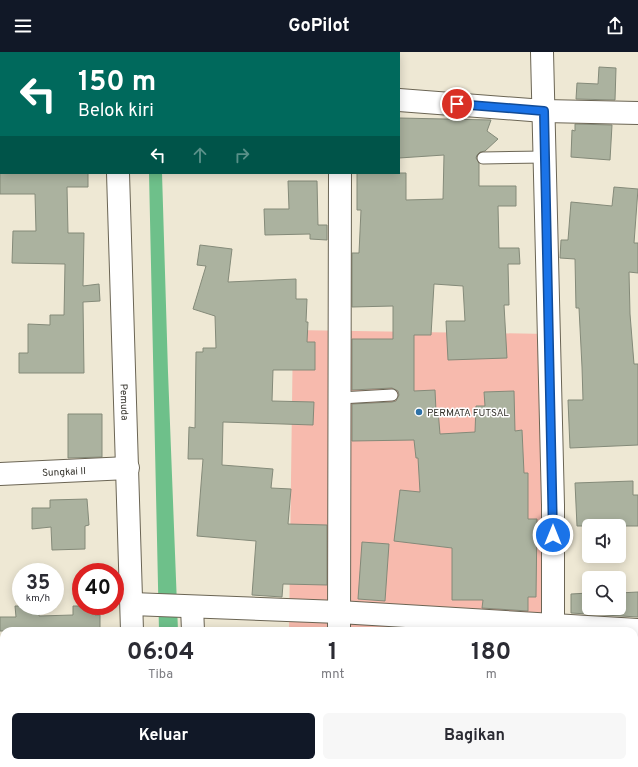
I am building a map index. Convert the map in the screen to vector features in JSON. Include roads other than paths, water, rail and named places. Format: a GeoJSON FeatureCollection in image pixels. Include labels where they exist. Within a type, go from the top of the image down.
{"type":"FeatureCollection","features":[{"type":"Feature","properties":{"kind":"street"},"geometry":{"type":"LineString","coordinates":[[542,52],[552,498],[553,627]]}},
{"type":"Feature","properties":{"kind":"street"},"geometry":{"type":"LineString","coordinates":[[400,100],[544,111],[638,113]]}},
{"type":"Feature","properties":{"kind":"street","name":"Pemuda"},"geometry":{"type":"LineString","coordinates":[[118,174],[132,627]]}},
{"type":"Feature","properties":{"kind":"street"},"geometry":{"type":"LineString","coordinates":[[339,621],[340,174]]}},
{"type":"Feature","properties":{"kind":"street","name":"Sungkai II"},"geometry":{"type":"LineString","coordinates":[[0,474],[128,468]]}},
{"type":"Feature","properties":{"kind":"street"},"geometry":{"type":"LineString","coordinates":[[132,604],[185,606],[339,621],[522,627]]}},
{"type":"Feature","properties":{"kind":"street"},"geometry":{"type":"LineString","coordinates":[[185,606],[192,627]]}},
{"type":"Feature","properties":{"kind":"lane"},"geometry":{"type":"LineString","coordinates":[[483,158],[545,157]]}},
{"type":"Feature","properties":{"kind":"lane"},"geometry":{"type":"LineString","coordinates":[[340,398],[392,395]]}},
{"type":"Feature","properties":{"kind":"place","name":"PERMATA FUTSAL"},"geometry":{"type":"Point","coordinates":[419,412]}}]}
